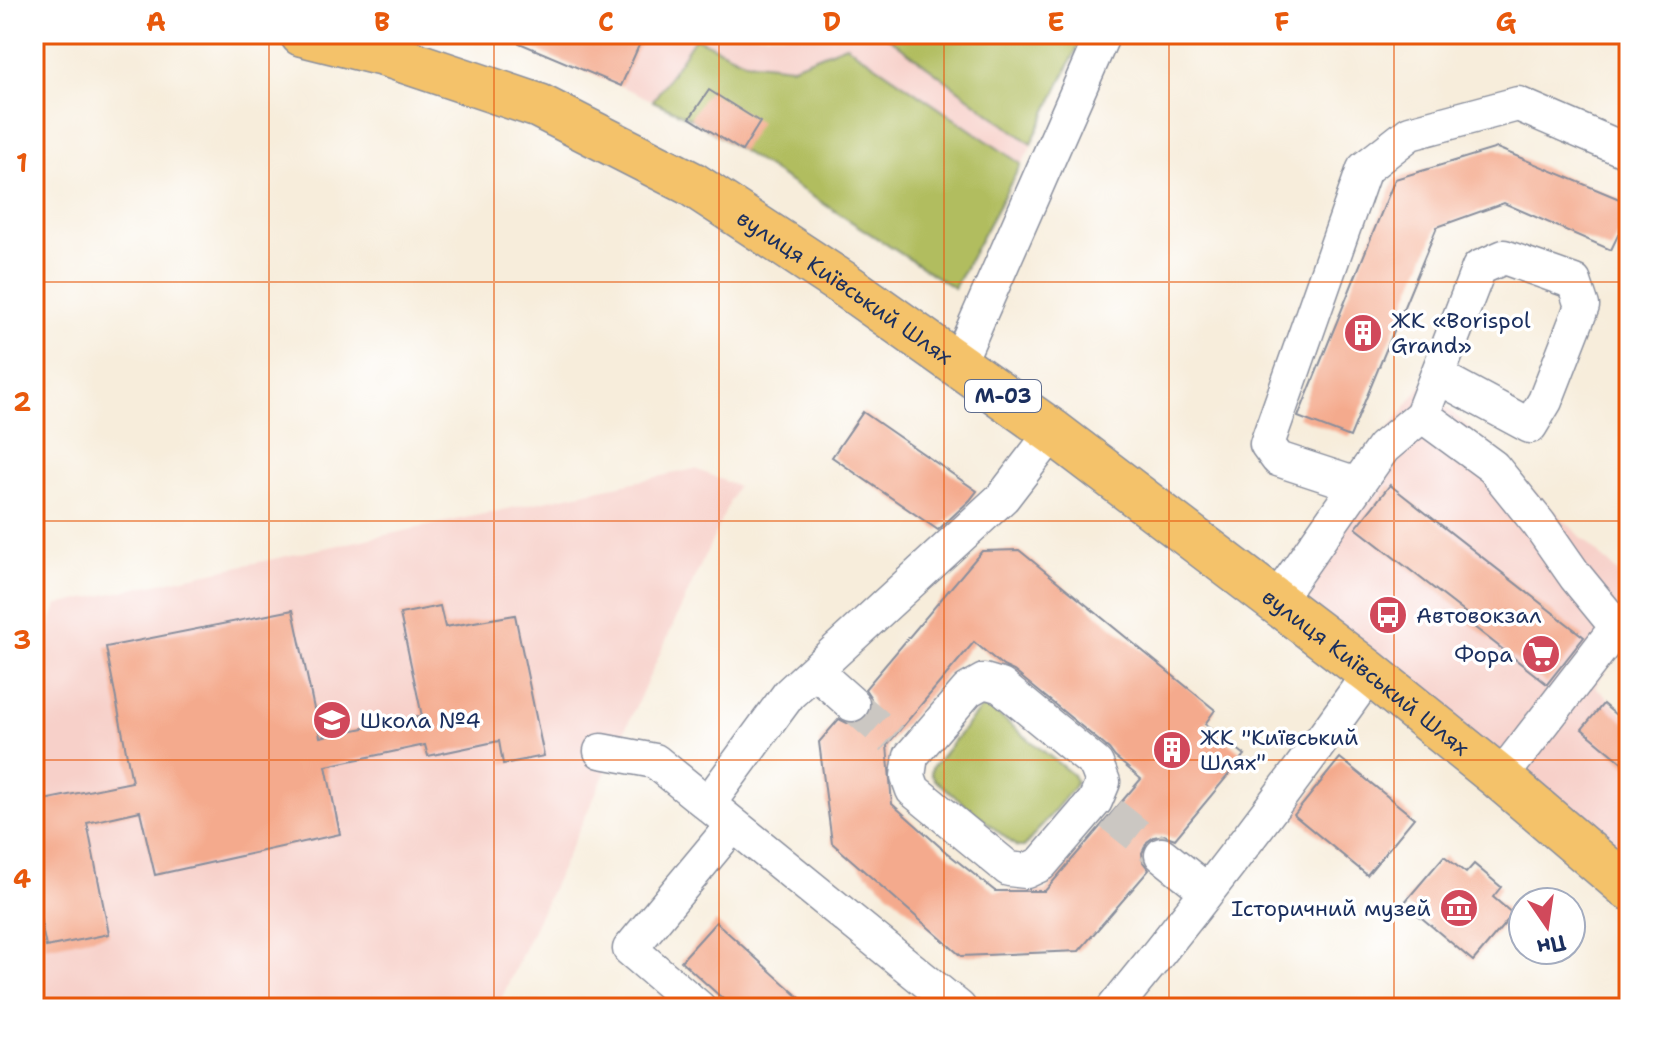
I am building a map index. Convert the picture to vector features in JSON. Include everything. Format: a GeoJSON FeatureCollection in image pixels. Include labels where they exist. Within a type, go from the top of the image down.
{"type":"FeatureCollection","features":[{"type":"Feature","properties":{"kind":"highway","name":"вулиця Київський Шлях"},"geometry":{"type":"LineString","coordinates":[[322,37],[387,55],[539,106],[692,184],[844,284],[1053,432],[1370,673],[1629,888]]}},
{"type":"Feature","properties":{"kind":"street"},"geometry":{"type":"LineString","coordinates":[[958,364],[1103,34]]}},
{"type":"Feature","properties":{"kind":"street"},"geometry":{"type":"LineString","coordinates":[[1357,485],[1278,459],[1267,444],[1364,169],[1410,133],[1518,104],[1629,152]]}},
{"type":"Feature","properties":{"kind":"street"},"geometry":{"type":"LineString","coordinates":[[1276,601],[1383,448],[1422,415],[1437,376],[1479,268],[1504,257],[1574,282],[1582,306],[1545,401],[1530,426],[1437,376]]}},
{"type":"Feature","properties":{"kind":"street"},"geometry":{"type":"LineString","coordinates":[[1422,415],[1493,467],[1617,627],[1500,778]]}},
{"type":"Feature","properties":{"kind":"street"},"geometry":{"type":"LineString","coordinates":[[699,1008],[630,949],[720,815],[789,694],[1003,497],[1053,432]]}},
{"type":"Feature","properties":{"kind":"street"},"geometry":{"type":"LineString","coordinates":[[815,671],[852,704]]}},
{"type":"Feature","properties":{"kind":"street"},"geometry":{"type":"LineString","coordinates":[[1114,1008],[1291,783],[1370,673]]}},
{"type":"Feature","properties":{"kind":"street"},"geometry":{"type":"LineString","coordinates":[[984,681],[1001,686],[1096,764],[1103,782],[1103,807],[1041,864],[1026,871],[1009,869],[913,790],[902,748],[968,690],[984,681]]}},
{"type":"Feature","properties":{"kind":"street"},"geometry":{"type":"LineString","coordinates":[[601,751],[655,761],[959,1008]]}},
{"type":"Feature","properties":{"kind":"street"},"geometry":{"type":"LineString","coordinates":[[1162,855],[1207,891]]}},
{"type":"Feature","properties":{"kind":"shaded area"},"geometry":{"type":"Polygon","coordinates":[[[498,34],[1084,34],[1029,151],[954,288],[690,118],[498,34]]]}},
{"type":"Feature","properties":{"kind":"shaded area"},"geometry":{"type":"Polygon","coordinates":[[[1423,384],[1629,583],[1629,635],[1595,686],[1629,720],[1629,879],[1273,582],[1423,384]]]}},
{"type":"Feature","properties":{"kind":"shaded area","name":"Школа №4"},"geometry":{"type":"Polygon","coordinates":[[[695,469],[737,486],[497,1008],[34,1008],[34,669],[57,605],[695,469]]]}},
{"type":"Feature","properties":{"kind":"green space"},"geometry":{"type":"Polygon","coordinates":[[[884,34],[1084,34],[1031,144],[884,34]]]}},
{"type":"Feature","properties":{"kind":"green space"},"geometry":{"type":"Polygon","coordinates":[[[695,38],[746,62],[791,67],[846,45],[1021,164],[954,288],[690,118],[653,101],[695,38]]]}},
{"type":"Feature","properties":{"kind":"green space"},"geometry":{"type":"Polygon","coordinates":[[[985,707],[1073,775],[1076,781],[1024,847],[1017,847],[931,774],[932,768],[979,710],[985,707]]]}},
{"type":"Feature","properties":{"kind":"building"},"geometry":{"type":"Polygon","coordinates":[[[498,34],[644,34],[621,86],[498,34]]]}},
{"type":"Feature","properties":{"kind":"building"},"geometry":{"type":"Polygon","coordinates":[[[709,90],[760,122],[742,151],[690,118],[709,90]]]}},
{"type":"Feature","properties":{"kind":"building","name":"ЖК «Borispol Grand»"},"geometry":{"type":"Polygon","coordinates":[[[1497,148],[1629,203],[1629,212],[1611,250],[1504,203],[1437,227],[1350,437],[1298,417],[1395,179],[1497,148]]]}},
{"type":"Feature","properties":{"kind":"building"},"geometry":{"type":"Polygon","coordinates":[[[863,412],[977,491],[938,530],[832,457],[863,412]]]}},
{"type":"Feature","properties":{"kind":"building"},"geometry":{"type":"Polygon","coordinates":[[[1390,485],[1584,637],[1547,684],[1469,623],[1472,618],[1356,528],[1390,485]]]}},
{"type":"Feature","properties":{"kind":"building","name":"ЖК \"Київський Шлях\""},"geometry":{"type":"Polygon","coordinates":[[[1019,550],[1215,710],[1205,724],[1245,755],[1175,839],[1164,835],[1147,842],[1142,853],[1143,862],[1149,870],[1079,951],[961,956],[832,843],[819,742],[839,719],[858,723],[867,717],[872,707],[865,689],[982,551],[1019,550]],[[974,642],[887,745],[892,804],[995,891],[1045,891],[1141,779],[1014,671],[1003,666],[974,642]]]}},
{"type":"Feature","properties":{"kind":"building"},"geometry":{"type":"Polygon","coordinates":[[[440,606],[445,627],[515,615],[544,756],[503,764],[499,741],[428,756],[425,745],[326,766],[340,834],[155,875],[140,811],[87,823],[109,934],[46,947],[34,888],[34,802],[132,782],[106,647],[293,610],[320,737],[422,716],[400,614],[440,606]]]}},
{"type":"Feature","properties":{"kind":"building"},"geometry":{"type":"Polygon","coordinates":[[[1603,704],[1629,726],[1629,768],[1582,729],[1603,704]]]}},
{"type":"Feature","properties":{"kind":"building"},"geometry":{"type":"Polygon","coordinates":[[[1340,758],[1414,818],[1367,875],[1294,815],[1340,758]]]}},
{"type":"Feature","properties":{"kind":"building","name":"Історичний музей"},"geometry":{"type":"Polygon","coordinates":[[[1444,856],[1466,873],[1474,864],[1501,887],[1493,897],[1507,909],[1507,921],[1473,961],[1404,903],[1444,856]]]}},
{"type":"Feature","properties":{"kind":"building"},"geometry":{"type":"Polygon","coordinates":[[[716,922],[811,1008],[733,1008],[681,961],[716,922]]]}},
{"type":"Feature","properties":{"kind":"tunnel"},"geometry":{"type":"LineString","coordinates":[[852,704],[892,739]]}},
{"type":"Feature","properties":{"kind":"tunnel"},"geometry":{"type":"LineString","coordinates":[[1111,814],[1162,855]]}},
{"type":"Feature","properties":{"kind":"place","name":"ЖК «Borispol Grand»"},"geometry":{"type":"Point","coordinates":[1363,333]}},
{"type":"Feature","properties":{"kind":"place","name":"Автовокзал"},"geometry":{"type":"Point","coordinates":[1388,615]}},
{"type":"Feature","properties":{"kind":"place","name":"Фора"},"geometry":{"type":"Point","coordinates":[1541,654]}},
{"type":"Feature","properties":{"kind":"place","name":"Школа №4"},"geometry":{"type":"Point","coordinates":[332,720]}},
{"type":"Feature","properties":{"kind":"place","name":"ЖК \"Київський Шлях\""},"geometry":{"type":"Point","coordinates":[1172,750]}},
{"type":"Feature","properties":{"kind":"place","name":"Історичний музей"},"geometry":{"type":"Point","coordinates":[1459,908]}}]}
